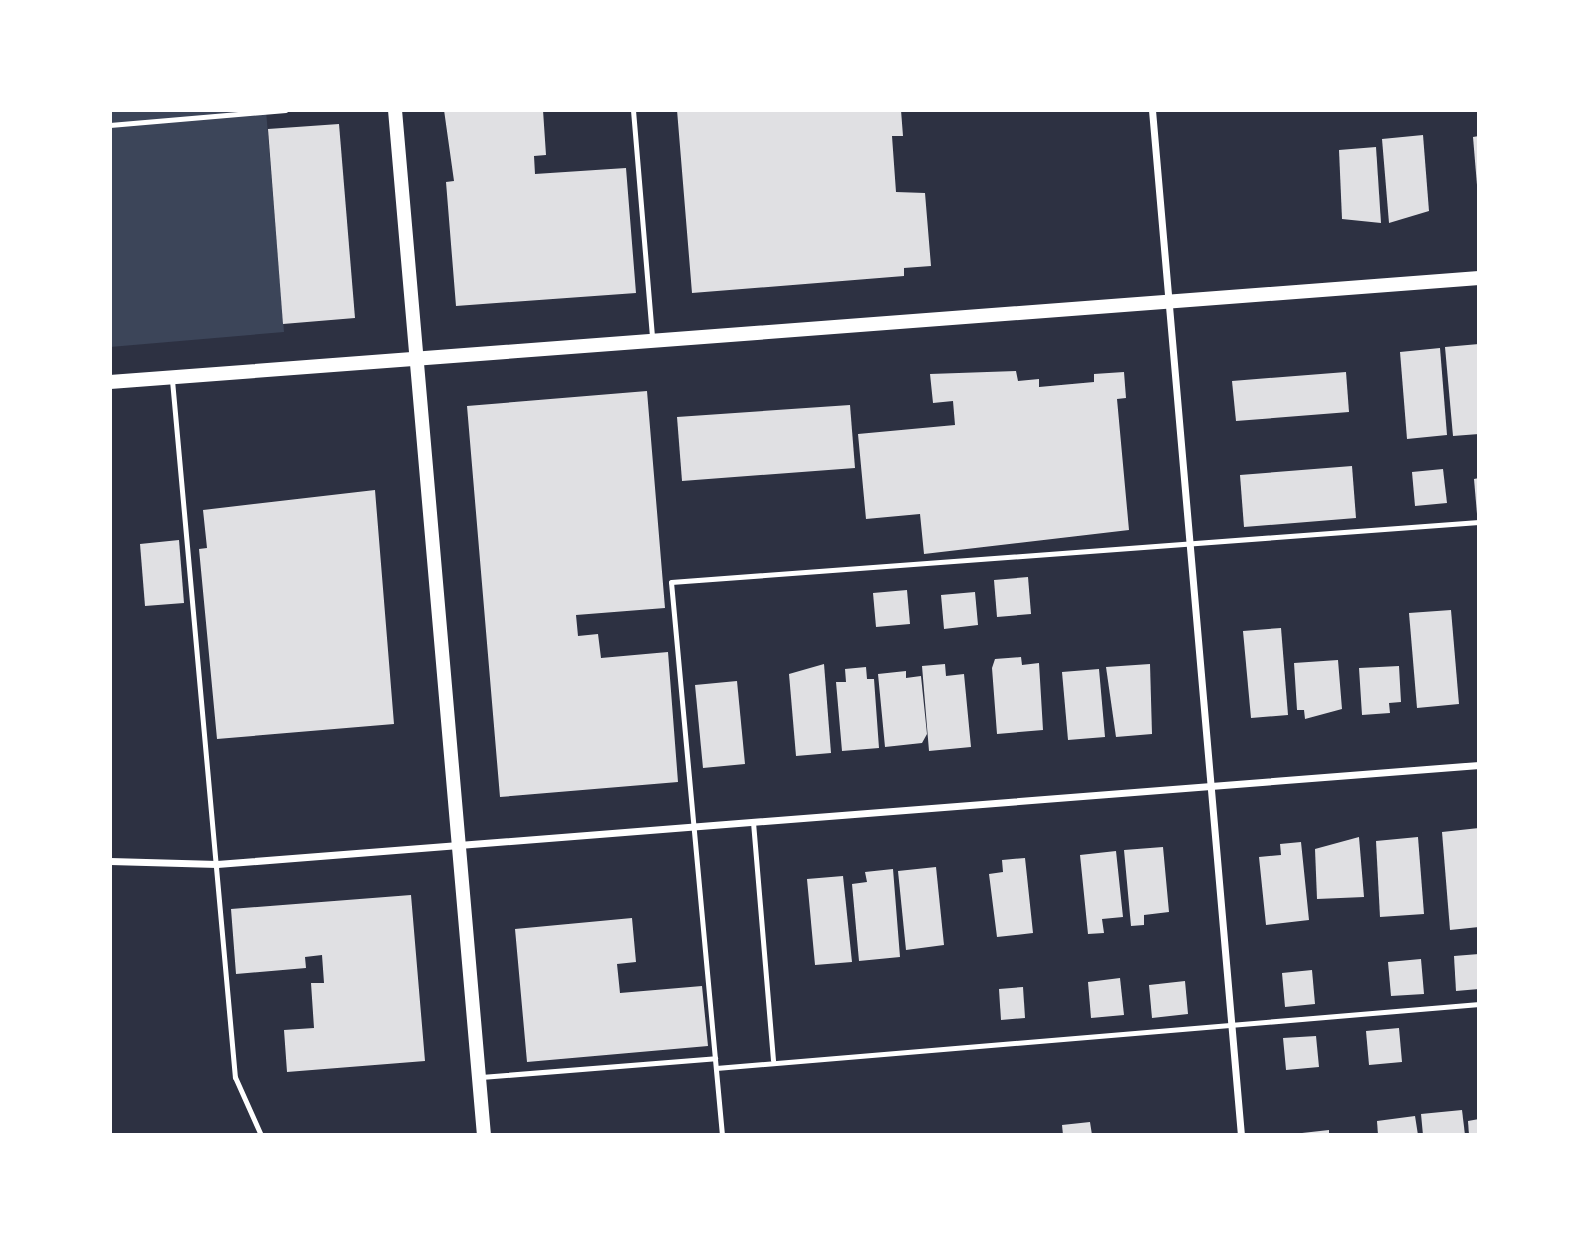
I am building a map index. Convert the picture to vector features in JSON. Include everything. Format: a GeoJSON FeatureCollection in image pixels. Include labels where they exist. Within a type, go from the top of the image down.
{"type":"FeatureCollection","features":[{"type":"Feature","properties":{"kind":"main road"},"geometry":{"type":"LineString","coordinates":[[394,110],[456,846],[484,1135]]}},
{"type":"Feature","properties":{"kind":"main road"},"geometry":{"type":"LineString","coordinates":[[110,382],[1479,278]]}},
{"type":"Feature","properties":{"kind":"street"},"geometry":{"type":"LineString","coordinates":[[1152,110],[1172,303],[1241,1135]]}},
{"type":"Feature","properties":{"kind":"street"},"geometry":{"type":"LineString","coordinates":[[110,860],[217,864],[1479,765]]}},
{"type":"Feature","properties":{"kind":"lane"},"geometry":{"type":"LineString","coordinates":[[634,110],[653,341]]}},
{"type":"Feature","properties":{"kind":"lane"},"geometry":{"type":"LineString","coordinates":[[172,377],[235,1077],[261,1135]]}},
{"type":"Feature","properties":{"kind":"lane"},"geometry":{"type":"LineString","coordinates":[[722,1135],[691,827],[671,582],[1479,522]]}},
{"type":"Feature","properties":{"kind":"lane"},"geometry":{"type":"LineString","coordinates":[[753,822],[773,1060]]}},
{"type":"Feature","properties":{"kind":"lane"},"geometry":{"type":"LineString","coordinates":[[716,1068],[773,1060],[1479,1004]]}},
{"type":"Feature","properties":{"kind":"lane"},"geometry":{"type":"LineString","coordinates":[[478,1077],[715,1059]]}},
{"type":"Feature","properties":{"kind":"path"},"geometry":{"type":"LineString","coordinates":[[110,125],[285,110]]}},
{"type":"Feature","properties":{"kind":"shaded area"},"geometry":{"type":"Polygon","coordinates":[[[110,110],[266,110],[284,332],[110,347],[110,110]]]}},
{"type":"Feature","properties":{"kind":"building"},"geometry":{"type":"Polygon","coordinates":[[[444,110],[543,110],[546,155],[534,156],[535,174],[626,168],[636,293],[456,306],[446,182],[454,181],[444,110]]]}},
{"type":"Feature","properties":{"kind":"building"},"geometry":{"type":"Polygon","coordinates":[[[677,110],[901,110],[903,136],[892,136],[896,192],[925,193],[931,266],[904,268],[904,276],[692,293],[677,110]]]}},
{"type":"Feature","properties":{"kind":"building"},"geometry":{"type":"Polygon","coordinates":[[[339,124],[355,318],[283,324],[268,129],[339,124]]]}},
{"type":"Feature","properties":{"kind":"building"},"geometry":{"type":"Polygon","coordinates":[[[1423,135],[1429,211],[1389,223],[1382,139],[1423,135]]]}},
{"type":"Feature","properties":{"kind":"building"},"geometry":{"type":"Polygon","coordinates":[[[1479,136],[1479,185],[1477,185],[1473,137],[1479,136]]]}},
{"type":"Feature","properties":{"kind":"building"},"geometry":{"type":"Polygon","coordinates":[[[1376,147],[1381,223],[1342,219],[1339,150],[1376,147]]]}},
{"type":"Feature","properties":{"kind":"building"},"geometry":{"type":"Polygon","coordinates":[[[1479,344],[1479,434],[1453,436],[1445,347],[1479,344]]]}},
{"type":"Feature","properties":{"kind":"building"},"geometry":{"type":"Polygon","coordinates":[[[1440,348],[1447,435],[1407,439],[1400,352],[1440,348]]]}},
{"type":"Feature","properties":{"kind":"building"},"geometry":{"type":"Polygon","coordinates":[[[1016,371],[1018,381],[1039,379],[1039,387],[1094,382],[1094,374],[1124,372],[1126,398],[1117,399],[1129,530],[924,554],[920,514],[866,519],[858,434],[955,425],[953,401],[933,403],[930,374],[1016,371]]]}},
{"type":"Feature","properties":{"kind":"building"},"geometry":{"type":"Polygon","coordinates":[[[1346,372],[1349,412],[1236,421],[1232,381],[1346,372]]]}},
{"type":"Feature","properties":{"kind":"building"},"geometry":{"type":"Polygon","coordinates":[[[647,391],[665,608],[576,615],[578,636],[598,634],[601,658],[668,652],[678,782],[500,797],[467,406],[647,391]]]}},
{"type":"Feature","properties":{"kind":"building"},"geometry":{"type":"Polygon","coordinates":[[[850,405],[855,468],[682,481],[677,417],[850,405]]]}},
{"type":"Feature","properties":{"kind":"building"},"geometry":{"type":"Polygon","coordinates":[[[1352,466],[1356,518],[1244,527],[1240,475],[1352,466]]]}},
{"type":"Feature","properties":{"kind":"building"},"geometry":{"type":"Polygon","coordinates":[[[1443,469],[1447,503],[1415,506],[1412,472],[1443,469]]]}},
{"type":"Feature","properties":{"kind":"building"},"geometry":{"type":"Polygon","coordinates":[[[1479,478],[1479,514],[1477,514],[1474,479],[1479,478]]]}},
{"type":"Feature","properties":{"kind":"building"},"geometry":{"type":"Polygon","coordinates":[[[375,490],[394,724],[217,739],[199,549],[207,548],[203,510],[375,490]]]}},
{"type":"Feature","properties":{"kind":"building"},"geometry":{"type":"Polygon","coordinates":[[[179,540],[184,603],[145,606],[140,544],[179,540]]]}},
{"type":"Feature","properties":{"kind":"building"},"geometry":{"type":"Polygon","coordinates":[[[1028,577],[1031,614],[997,617],[994,580],[1028,577]]]}},
{"type":"Feature","properties":{"kind":"building"},"geometry":{"type":"Polygon","coordinates":[[[907,590],[910,624],[876,627],[873,593],[907,590]]]}},
{"type":"Feature","properties":{"kind":"building"},"geometry":{"type":"Polygon","coordinates":[[[975,592],[978,625],[944,629],[941,595],[975,592]]]}},
{"type":"Feature","properties":{"kind":"building"},"geometry":{"type":"Polygon","coordinates":[[[1451,610],[1459,704],[1417,708],[1409,613],[1451,610]]]}},
{"type":"Feature","properties":{"kind":"building"},"geometry":{"type":"Polygon","coordinates":[[[1281,628],[1288,715],[1251,718],[1243,631],[1281,628]]]}},
{"type":"Feature","properties":{"kind":"building"},"geometry":{"type":"Polygon","coordinates":[[[1021,657],[1022,665],[1039,663],[1043,730],[997,734],[992,668],[995,659],[1021,657]]]}},
{"type":"Feature","properties":{"kind":"building"},"geometry":{"type":"Polygon","coordinates":[[[1338,660],[1342,709],[1305,719],[1304,710],[1297,710],[1294,663],[1338,660]]]}},
{"type":"Feature","properties":{"kind":"building"},"geometry":{"type":"Polygon","coordinates":[[[824,664],[831,753],[796,756],[789,674],[824,664]]]}},
{"type":"Feature","properties":{"kind":"building"},"geometry":{"type":"Polygon","coordinates":[[[945,664],[946,676],[964,674],[971,747],[929,751],[922,666],[945,664]]]}},
{"type":"Feature","properties":{"kind":"building"},"geometry":{"type":"Polygon","coordinates":[[[1150,664],[1152,734],[1116,737],[1106,667],[1150,664]]]}},
{"type":"Feature","properties":{"kind":"building"},"geometry":{"type":"Polygon","coordinates":[[[1399,666],[1401,702],[1389,703],[1390,713],[1362,715],[1359,668],[1399,666]]]}},
{"type":"Feature","properties":{"kind":"building"},"geometry":{"type":"Polygon","coordinates":[[[866,667],[867,679],[874,679],[879,748],[842,751],[836,682],[846,682],[845,669],[866,667]]]}},
{"type":"Feature","properties":{"kind":"building"},"geometry":{"type":"Polygon","coordinates":[[[1099,669],[1105,737],[1068,740],[1062,672],[1099,669]]]}},
{"type":"Feature","properties":{"kind":"building"},"geometry":{"type":"Polygon","coordinates":[[[906,671],[906,678],[921,676],[927,734],[922,743],[885,747],[878,674],[906,671]]]}},
{"type":"Feature","properties":{"kind":"building"},"geometry":{"type":"Polygon","coordinates":[[[737,681],[745,764],[703,768],[695,685],[737,681]]]}},
{"type":"Feature","properties":{"kind":"building"},"geometry":{"type":"Polygon","coordinates":[[[1479,828],[1479,927],[1450,930],[1442,832],[1479,828]]]}},
{"type":"Feature","properties":{"kind":"building"},"geometry":{"type":"Polygon","coordinates":[[[1359,837],[1364,897],[1317,899],[1315,849],[1359,837]]]}},
{"type":"Feature","properties":{"kind":"building"},"geometry":{"type":"Polygon","coordinates":[[[1418,837],[1424,914],[1380,917],[1376,841],[1418,837]]]}},
{"type":"Feature","properties":{"kind":"building"},"geometry":{"type":"Polygon","coordinates":[[[1301,842],[1309,920],[1266,925],[1259,857],[1281,855],[1280,844],[1301,842]]]}},
{"type":"Feature","properties":{"kind":"building"},"geometry":{"type":"Polygon","coordinates":[[[1163,847],[1169,912],[1144,915],[1144,925],[1131,926],[1124,850],[1163,847]]]}},
{"type":"Feature","properties":{"kind":"building"},"geometry":{"type":"Polygon","coordinates":[[[1116,851],[1123,917],[1102,919],[1104,933],[1088,934],[1080,855],[1116,851]]]}},
{"type":"Feature","properties":{"kind":"building"},"geometry":{"type":"Polygon","coordinates":[[[1025,858],[1033,933],[997,937],[989,874],[1003,872],[1002,860],[1025,858]]]}},
{"type":"Feature","properties":{"kind":"building"},"geometry":{"type":"Polygon","coordinates":[[[936,867],[944,945],[906,950],[898,871],[936,867]]]}},
{"type":"Feature","properties":{"kind":"building"},"geometry":{"type":"Polygon","coordinates":[[[893,869],[900,957],[859,961],[852,884],[867,882],[865,872],[893,869]]]}},
{"type":"Feature","properties":{"kind":"building"},"geometry":{"type":"Polygon","coordinates":[[[843,876],[852,962],[815,965],[807,879],[843,876]]]}},
{"type":"Feature","properties":{"kind":"building"},"geometry":{"type":"Polygon","coordinates":[[[411,895],[425,1061],[287,1072],[284,1030],[314,1028],[311,983],[324,983],[322,955],[305,957],[306,968],[236,974],[231,909],[411,895]]]}},
{"type":"Feature","properties":{"kind":"building"},"geometry":{"type":"Polygon","coordinates":[[[632,918],[636,962],[617,964],[620,993],[702,986],[708,1046],[527,1062],[515,929],[632,918]]]}},
{"type":"Feature","properties":{"kind":"building"},"geometry":{"type":"Polygon","coordinates":[[[1479,954],[1479,989],[1456,991],[1454,956],[1479,954]]]}},
{"type":"Feature","properties":{"kind":"building"},"geometry":{"type":"Polygon","coordinates":[[[1421,959],[1424,994],[1391,996],[1388,962],[1421,959]]]}},
{"type":"Feature","properties":{"kind":"building"},"geometry":{"type":"Polygon","coordinates":[[[1312,970],[1315,1004],[1285,1007],[1282,973],[1312,970]]]}},
{"type":"Feature","properties":{"kind":"building"},"geometry":{"type":"Polygon","coordinates":[[[1120,978],[1124,1015],[1091,1018],[1088,982],[1120,978]]]}},
{"type":"Feature","properties":{"kind":"building"},"geometry":{"type":"Polygon","coordinates":[[[1185,981],[1188,1014],[1152,1018],[1149,985],[1185,981]]]}},
{"type":"Feature","properties":{"kind":"building"},"geometry":{"type":"Polygon","coordinates":[[[1023,987],[1025,1018],[1001,1020],[999,989],[1023,987]]]}},
{"type":"Feature","properties":{"kind":"building"},"geometry":{"type":"Polygon","coordinates":[[[1399,1028],[1402,1062],[1369,1065],[1366,1031],[1399,1028]]]}},
{"type":"Feature","properties":{"kind":"building"},"geometry":{"type":"Polygon","coordinates":[[[1316,1036],[1319,1067],[1286,1070],[1283,1038],[1316,1036]]]}},
{"type":"Feature","properties":{"kind":"building"},"geometry":{"type":"Polygon","coordinates":[[[1462,1110],[1465,1135],[1423,1135],[1421,1114],[1462,1110]]]}},
{"type":"Feature","properties":{"kind":"building"},"geometry":{"type":"Polygon","coordinates":[[[1415,1116],[1418,1135],[1378,1135],[1377,1121],[1415,1116]]]}},
{"type":"Feature","properties":{"kind":"building"},"geometry":{"type":"Polygon","coordinates":[[[1479,1119],[1479,1135],[1469,1135],[1468,1121],[1479,1119]]]}},
{"type":"Feature","properties":{"kind":"building"},"geometry":{"type":"Polygon","coordinates":[[[1090,1122],[1092,1135],[1063,1135],[1062,1125],[1090,1122]]]}},
{"type":"Feature","properties":{"kind":"building"},"geometry":{"type":"Polygon","coordinates":[[[1329,1130],[1329,1135],[1302,1135],[1302,1133],[1329,1130]]]}}]}
